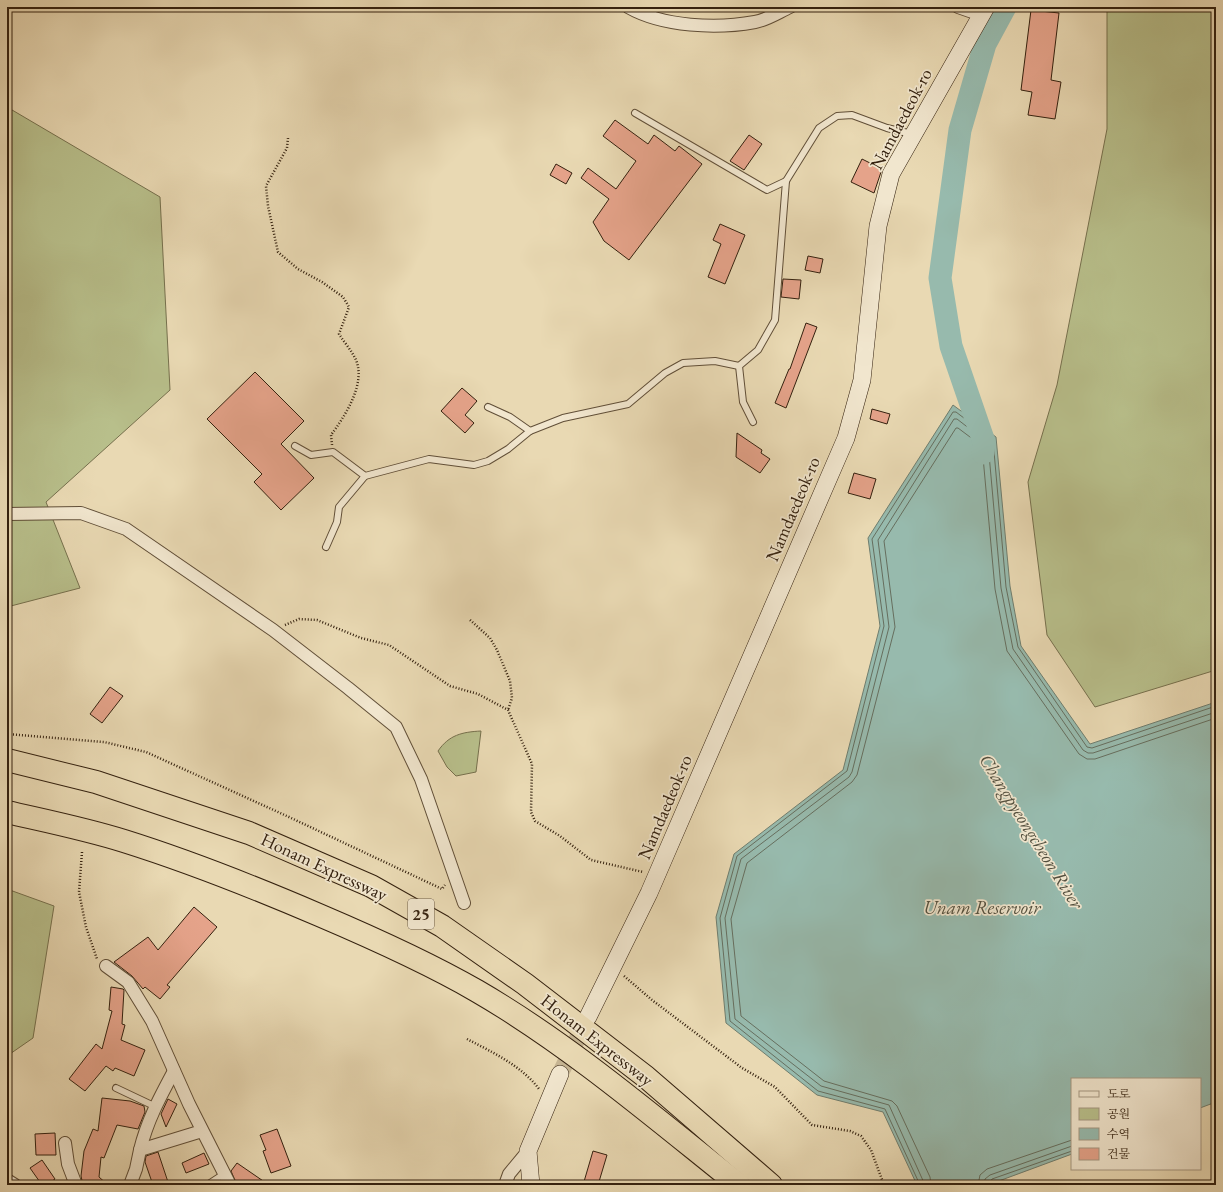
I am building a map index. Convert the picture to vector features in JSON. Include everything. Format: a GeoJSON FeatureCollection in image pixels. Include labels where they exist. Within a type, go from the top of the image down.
{"type":"FeatureCollection","features":[{"type":"Feature","properties":{"kind":"highway","name":"Honam Expressway"},"geometry":{"type":"LineString","coordinates":[[7,760],[96,782],[249,833],[371,886],[442,926],[525,984],[646,1077],[771,1185]]}},
{"type":"Feature","properties":{"kind":"highway","name":"Honam Expressway"},"geometry":{"type":"LineString","coordinates":[[7,812],[124,841],[204,869],[315,913],[430,966],[478,992],[579,1060],[635,1102],[739,1185]]}},
{"type":"Feature","properties":{"kind":"main road","name":"Namdaedeok-ro"},"geometry":{"type":"LineString","coordinates":[[588,1017],[657,876],[846,438],[862,380],[878,226],[892,174],[983,11]]}},
{"type":"Feature","properties":{"kind":"main road"},"geometry":{"type":"LineString","coordinates":[[531,1185],[528,1151],[560,1074]]}},
{"type":"Feature","properties":{"kind":"street"},"geometry":{"type":"LineString","coordinates":[[628,7],[641,14],[674,23],[724,25],[757,22],[790,7]]}},
{"type":"Feature","properties":{"kind":"street"},"geometry":{"type":"LineString","coordinates":[[958,7],[983,11]]}},
{"type":"Feature","properties":{"kind":"street"},"geometry":{"type":"LineString","coordinates":[[7,514],[81,513],[126,529],[273,630],[396,727],[421,779],[464,903]]}},
{"type":"Feature","properties":{"kind":"street"},"geometry":{"type":"LineString","coordinates":[[106,966],[128,982],[152,1021],[202,1131],[230,1185]]}},
{"type":"Feature","properties":{"kind":"street"},"geometry":{"type":"LineString","coordinates":[[130,1185],[136,1169],[146,1127],[154,1106],[174,1071]]}},
{"type":"Feature","properties":{"kind":"street"},"geometry":{"type":"LineString","coordinates":[[140,1150],[202,1131]]}},
{"type":"Feature","properties":{"kind":"street"},"geometry":{"type":"LineString","coordinates":[[65,1143],[68,1164],[76,1185]]}},
{"type":"Feature","properties":{"kind":"street"},"geometry":{"type":"LineString","coordinates":[[505,1185],[509,1174],[528,1151]]}},
{"type":"Feature","properties":{"kind":"street"},"geometry":{"type":"LineString","coordinates":[[7,1180],[15,1185]]}},
{"type":"Feature","properties":{"kind":"lane"},"geometry":{"type":"LineString","coordinates":[[762,7],[774,14]]}},
{"type":"Feature","properties":{"kind":"lane"},"geometry":{"type":"LineString","coordinates":[[635,113],[767,190],[786,180]]}},
{"type":"Feature","properties":{"kind":"lane"},"geometry":{"type":"LineString","coordinates":[[739,366],[758,350],[775,320],[786,180],[819,128],[837,116],[852,115],[887,128],[914,134]]}},
{"type":"Feature","properties":{"kind":"lane"},"geometry":{"type":"LineString","coordinates":[[326,547],[337,522],[339,507],[365,476],[429,459],[474,465],[488,461],[508,449],[530,431],[563,418],[628,404],[665,372],[683,363],[715,361],[739,366]]}},
{"type":"Feature","properties":{"kind":"lane"},"geometry":{"type":"LineString","coordinates":[[739,366],[743,402],[753,422]]}},
{"type":"Feature","properties":{"kind":"lane"},"geometry":{"type":"LineString","coordinates":[[488,407],[510,417],[530,431]]}},
{"type":"Feature","properties":{"kind":"lane"},"geometry":{"type":"LineString","coordinates":[[295,446],[311,455],[333,452],[365,476]]}},
{"type":"Feature","properties":{"kind":"lane"},"geometry":{"type":"LineString","coordinates":[[116,1088],[154,1106]]}},
{"type":"Feature","properties":{"kind":"lane"},"geometry":{"type":"LineString","coordinates":[[207,1185],[224,1174]]}},
{"type":"Feature","properties":{"kind":"path"},"geometry":{"type":"LineString","coordinates":[[288,138],[287,148],[266,186],[268,206],[278,252],[298,268],[322,282],[343,298],[349,307],[339,334],[356,361],[358,381],[346,416],[332,435],[333,452]]}},
{"type":"Feature","properties":{"kind":"path"},"geometry":{"type":"LineString","coordinates":[[273,630],[299,619],[317,620],[361,638],[389,645],[450,686],[478,694],[508,710],[532,764],[531,812],[535,821],[560,836],[591,860],[657,876]]}},
{"type":"Feature","properties":{"kind":"path"},"geometry":{"type":"LineString","coordinates":[[470,620],[490,638],[497,650],[510,681],[512,698],[508,710]]}},
{"type":"Feature","properties":{"kind":"path"},"geometry":{"type":"LineString","coordinates":[[7,734],[104,742],[146,752],[442,889],[454,874]]}},
{"type":"Feature","properties":{"kind":"path"},"geometry":{"type":"LineString","coordinates":[[82,852],[79,892],[86,927],[98,960],[106,966]]}},
{"type":"Feature","properties":{"kind":"path"},"geometry":{"type":"LineString","coordinates":[[613,966],[652,1000],[742,1068],[775,1087],[812,1124],[850,1131],[861,1136],[871,1150],[884,1185]]}},
{"type":"Feature","properties":{"kind":"path"},"geometry":{"type":"LineString","coordinates":[[467,1039],[496,1055],[532,1080],[548,1103]]}},
{"type":"Feature","properties":{"kind":"green space"},"geometry":{"type":"Polygon","coordinates":[[[1107,7],[1216,7],[1216,670],[1095,707],[1047,635],[1028,482],[1057,385],[1107,129],[1107,7]]]}},
{"type":"Feature","properties":{"kind":"green space"},"geometry":{"type":"Polygon","coordinates":[[[7,107],[160,197],[170,390],[46,502],[80,588],[7,607],[7,107]]]}},
{"type":"Feature","properties":{"kind":"green space"},"geometry":{"type":"Polygon","coordinates":[[[481,731],[476,772],[456,776],[447,767],[438,751],[447,741],[456,735],[481,731]]]}},
{"type":"Feature","properties":{"kind":"green space"},"geometry":{"type":"Polygon","coordinates":[[[7,889],[54,906],[33,1038],[7,1056],[7,889]]]}},
{"type":"Feature","properties":{"kind":"water","name":"Unam Reservoir"},"geometry":{"type":"Polygon","coordinates":[[[953,405],[996,437],[1010,586],[1021,646],[1090,744],[1216,702],[1216,1102],[1201,1108],[1201,1078],[1071,1078],[1071,1154],[988,1185],[917,1185],[883,1112],[817,1095],[726,1023],[716,917],[734,854],[843,770],[880,626],[868,538],[953,405]]]}},
{"type":"Feature","properties":{"kind":"building"},"geometry":{"type":"Polygon","coordinates":[[[1031,10],[1059,13],[1051,80],[1061,82],[1055,119],[1028,115],[1032,92],[1021,90],[1031,10]]]}},
{"type":"Feature","properties":{"kind":"building"},"geometry":{"type":"Polygon","coordinates":[[[615,120],[648,144],[654,135],[675,151],[679,146],[702,164],[629,260],[604,241],[593,222],[609,199],[581,178],[588,168],[616,189],[636,161],[603,136],[615,120]]]}},
{"type":"Feature","properties":{"kind":"building"},"geometry":{"type":"Polygon","coordinates":[[[749,135],[762,144],[744,170],[730,161],[749,135]]]}},
{"type":"Feature","properties":{"kind":"building"},"geometry":{"type":"Polygon","coordinates":[[[862,159],[882,169],[874,193],[851,182],[862,159]]]}},
{"type":"Feature","properties":{"kind":"building"},"geometry":{"type":"Polygon","coordinates":[[[556,164],[572,173],[566,184],[550,175],[556,164]]]}},
{"type":"Feature","properties":{"kind":"building"},"geometry":{"type":"Polygon","coordinates":[[[720,224],[745,235],[725,284],[708,277],[721,244],[713,240],[720,224]]]}},
{"type":"Feature","properties":{"kind":"building"},"geometry":{"type":"Polygon","coordinates":[[[808,256],[823,259],[820,273],[805,270],[808,256]]]}},
{"type":"Feature","properties":{"kind":"building"},"geometry":{"type":"Polygon","coordinates":[[[783,279],[801,280],[799,299],[781,297],[783,279]]]}},
{"type":"Feature","properties":{"kind":"building"},"geometry":{"type":"Polygon","coordinates":[[[806,323],[817,327],[786,408],[775,403],[790,369],[806,323]]]}},
{"type":"Feature","properties":{"kind":"building"},"geometry":{"type":"Polygon","coordinates":[[[255,372],[304,421],[281,444],[314,478],[281,510],[254,482],[262,474],[207,419],[255,372]]]}},
{"type":"Feature","properties":{"kind":"building"},"geometry":{"type":"Polygon","coordinates":[[[462,388],[477,401],[465,415],[474,423],[465,433],[441,411],[462,388]]]}},
{"type":"Feature","properties":{"kind":"building"},"geometry":{"type":"Polygon","coordinates":[[[872,409],[890,414],[887,424],[870,419],[872,409]]]}},
{"type":"Feature","properties":{"kind":"building"},"geometry":{"type":"Polygon","coordinates":[[[737,433],[762,450],[761,453],[770,459],[760,473],[736,457],[737,433]]]}},
{"type":"Feature","properties":{"kind":"building"},"geometry":{"type":"Polygon","coordinates":[[[854,473],[876,479],[870,499],[848,493],[854,473]]]}},
{"type":"Feature","properties":{"kind":"building"},"geometry":{"type":"Polygon","coordinates":[[[110,687],[123,696],[102,723],[90,714],[110,687]]]}},
{"type":"Feature","properties":{"kind":"building"},"geometry":{"type":"Polygon","coordinates":[[[194,907],[217,927],[167,985],[170,987],[160,999],[145,987],[143,989],[132,976],[114,962],[148,937],[158,950],[194,907]]]}},
{"type":"Feature","properties":{"kind":"building"},"geometry":{"type":"Polygon","coordinates":[[[111,987],[124,990],[122,1024],[125,1025],[121,1040],[145,1050],[134,1076],[115,1068],[113,1071],[106,1066],[85,1091],[69,1079],[96,1044],[102,1049],[112,1011],[109,1010],[111,987]]]}},
{"type":"Feature","properties":{"kind":"building"},"geometry":{"type":"Polygon","coordinates":[[[102,1098],[130,1101],[144,1106],[145,1112],[138,1129],[117,1125],[104,1158],[101,1157],[99,1177],[108,1185],[83,1185],[81,1176],[84,1151],[93,1129],[98,1131],[102,1098]]]}},
{"type":"Feature","properties":{"kind":"building"},"geometry":{"type":"Polygon","coordinates":[[[168,1099],[177,1104],[166,1127],[161,1114],[168,1099]]]}},
{"type":"Feature","properties":{"kind":"building"},"geometry":{"type":"Polygon","coordinates":[[[277,1129],[291,1166],[271,1173],[263,1151],[266,1150],[260,1135],[277,1129]]]}},
{"type":"Feature","properties":{"kind":"building"},"geometry":{"type":"Polygon","coordinates":[[[55,1133],[56,1155],[36,1155],[35,1134],[55,1133]]]}},
{"type":"Feature","properties":{"kind":"building"},"geometry":{"type":"Polygon","coordinates":[[[593,1151],[607,1155],[598,1185],[583,1185],[593,1151]]]}},
{"type":"Feature","properties":{"kind":"building"},"geometry":{"type":"Polygon","coordinates":[[[158,1152],[169,1185],[153,1185],[145,1162],[146,1156],[158,1152]]]}},
{"type":"Feature","properties":{"kind":"building"},"geometry":{"type":"Polygon","coordinates":[[[204,1153],[209,1164],[186,1173],[182,1163],[204,1153]]]}},
{"type":"Feature","properties":{"kind":"building"},"geometry":{"type":"Polygon","coordinates":[[[42,1160],[55,1179],[46,1185],[42,1185],[30,1168],[42,1160]]]}},
{"type":"Feature","properties":{"kind":"building"},"geometry":{"type":"Polygon","coordinates":[[[237,1163],[269,1185],[237,1185],[231,1171],[237,1163]]]}},
{"type":"Feature","properties":{"kind":"waterway","name":"Changpyeongcheon River"},"geometry":{"type":"LineString","coordinates":[[983,453],[984,442],[951,346],[940,278],[960,130],[985,44],[1005,7]]}},
{"type":"Feature","properties":{"kind":"tunnel"},"geometry":{"type":"LineString","coordinates":[[560,1074],[587,1019]]}}]}
